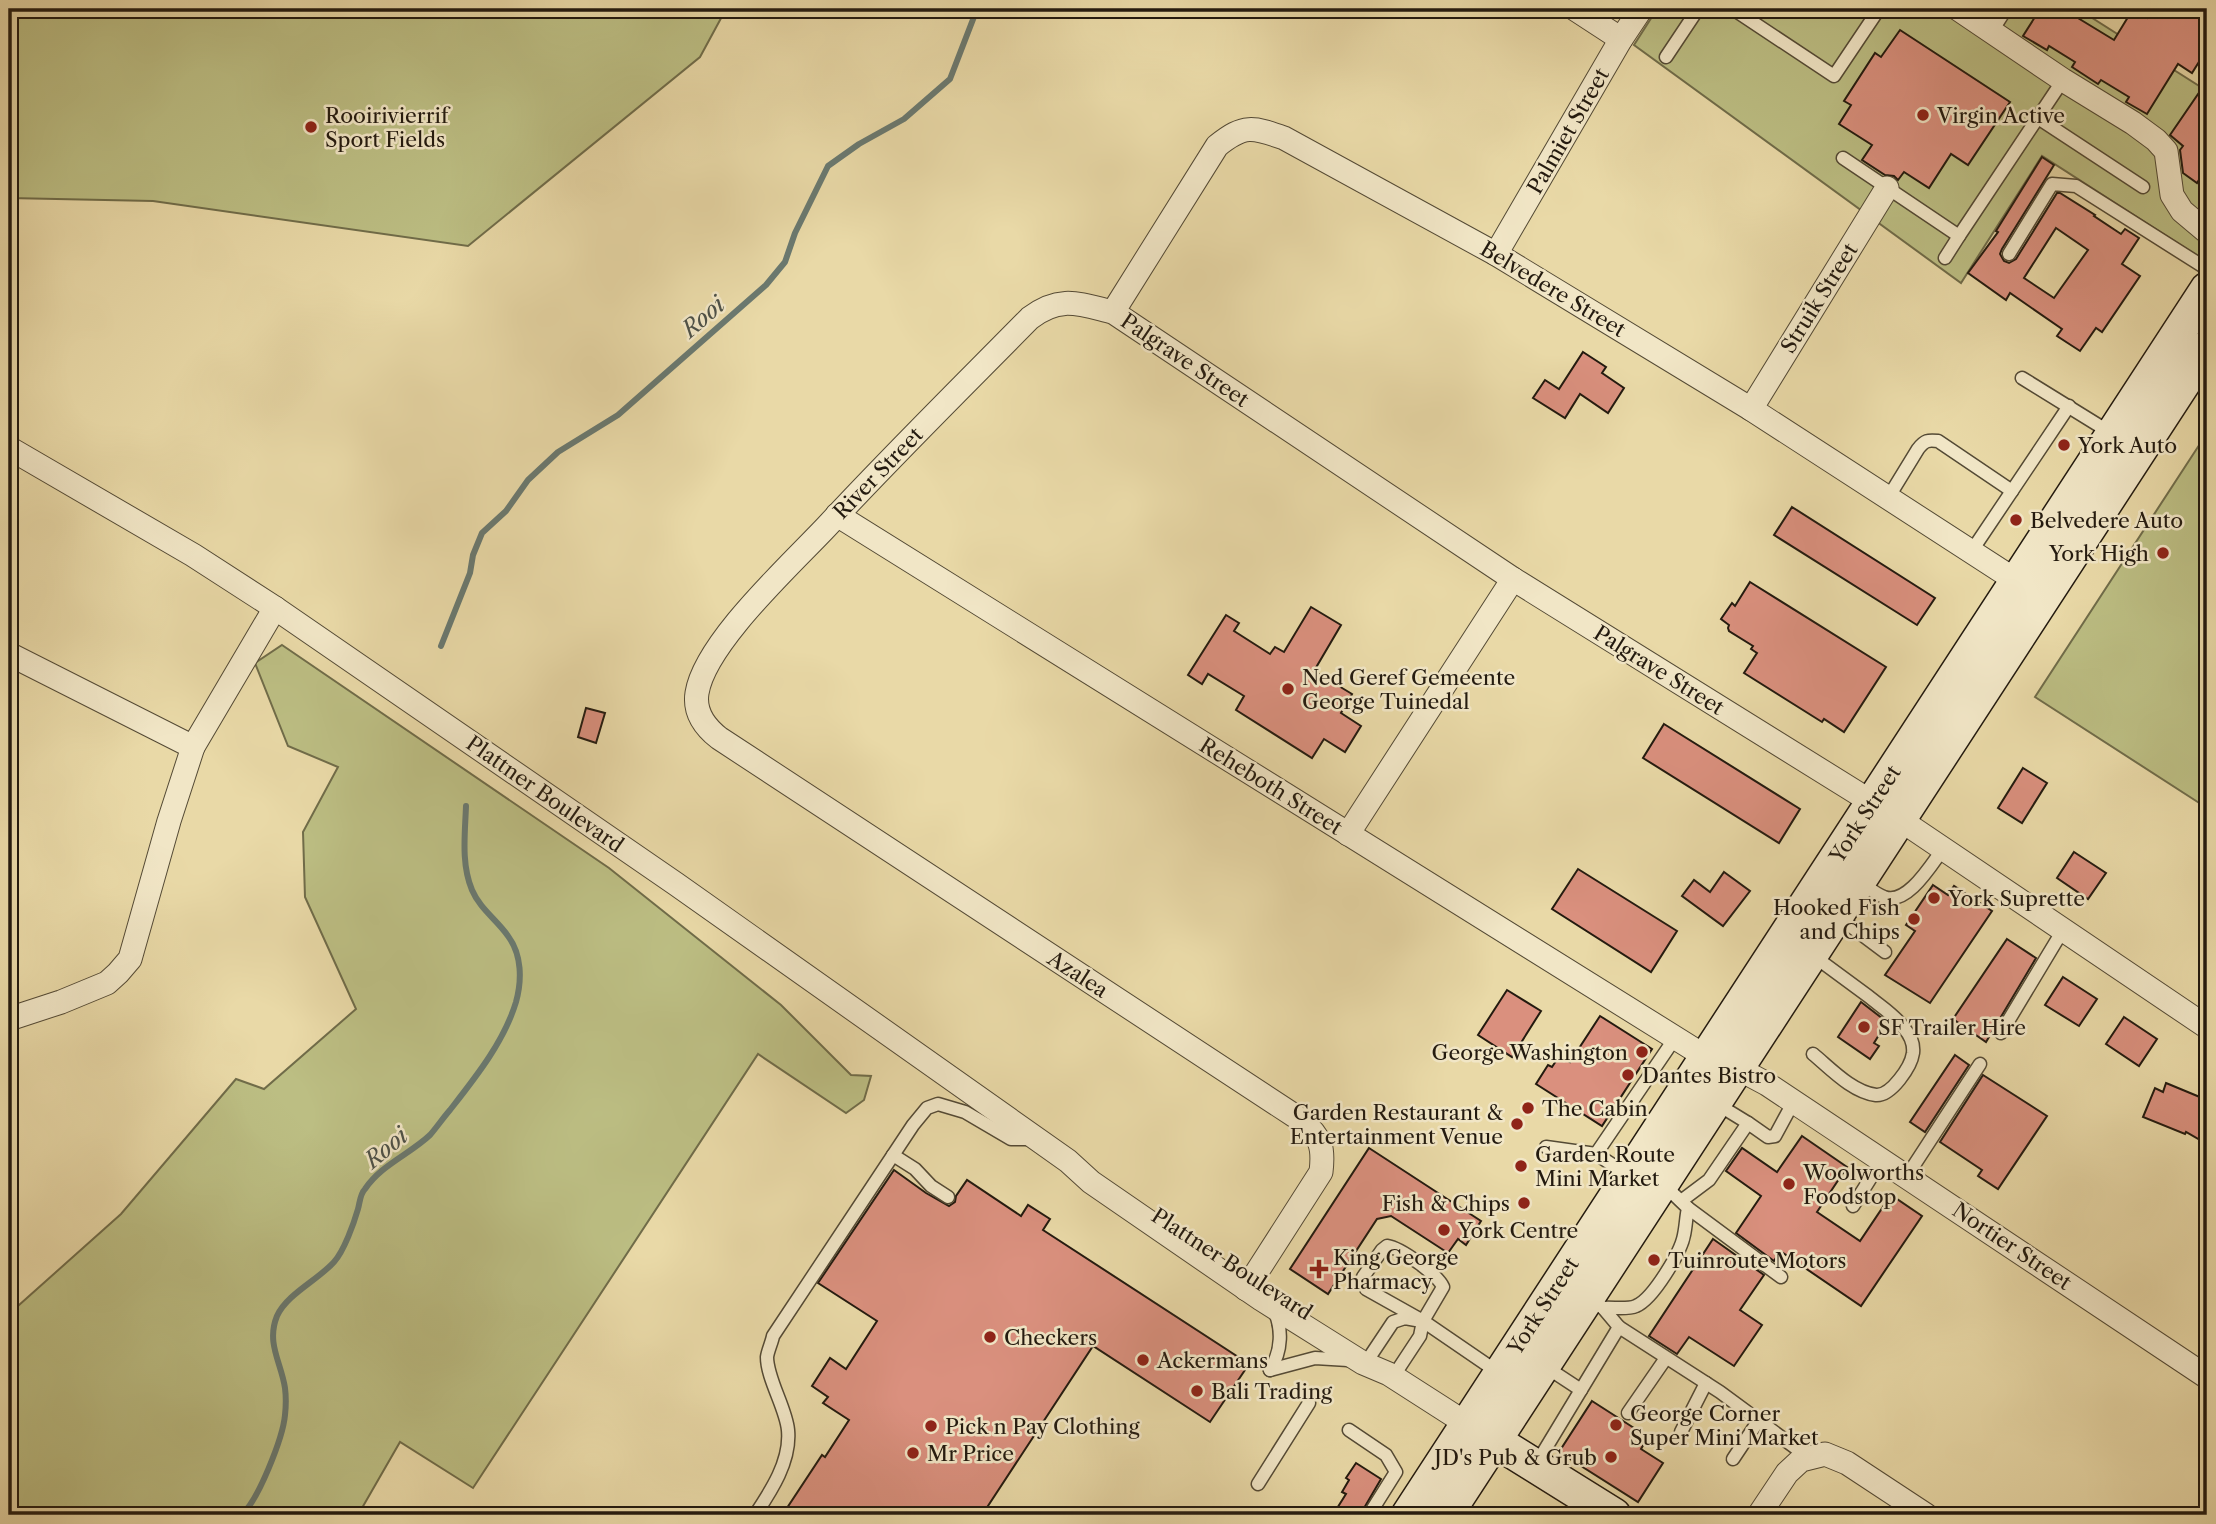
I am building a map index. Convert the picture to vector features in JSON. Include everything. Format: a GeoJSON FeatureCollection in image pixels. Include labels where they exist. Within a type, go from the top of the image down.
{"type":"FeatureCollection","features":[{"type":"Feature","properties":{"kind":"main road","name":"York Street"},"geometry":{"type":"LineString","coordinates":[[2030,590],[2112,433],[2207,289]]}},
{"type":"Feature","properties":{"kind":"main road","name":"York Street"},"geometry":{"type":"LineString","coordinates":[[1408,1515],[1543,1365],[1596,1302],[1677,1197],[1714,1102],[1721,1063],[2030,590],[2207,346]]}},
{"type":"Feature","properties":{"kind":"main road","name":"York Street"},"geometry":{"type":"LineString","coordinates":[[1446,1515],[1481,1432],[1495,1370],[1628,1175],[1811,954],[1859,881],[1886,811]]}},
{"type":"Feature","properties":{"kind":"main road"},"geometry":{"type":"LineString","coordinates":[[1481,1432],[1614,1515]]}},
{"type":"Feature","properties":{"kind":"street"},"geometry":{"type":"LineString","coordinates":[[1575,9],[1621,39]]}},
{"type":"Feature","properties":{"kind":"street","name":"Palmiet Street"},"geometry":{"type":"LineString","coordinates":[[1496,254],[1641,9]]}},
{"type":"Feature","properties":{"kind":"street"},"geometry":{"type":"LineString","coordinates":[[1958,9],[2156,140],[2166,152],[2172,195],[2182,211],[2207,232]]}},
{"type":"Feature","properties":{"kind":"street","name":"Belvedere Street"},"geometry":{"type":"LineString","coordinates":[[1112,312],[1217,146],[1233,132],[1256,129],[1284,138],[1496,254],[1751,409],[2030,590]]}},
{"type":"Feature","properties":{"kind":"street","name":"Struik Street"},"geometry":{"type":"LineString","coordinates":[[1751,409],[1887,188]]}},
{"type":"Feature","properties":{"kind":"street","name":"River Street"},"geometry":{"type":"LineString","coordinates":[[698,711],[696,694],[706,666],[746,612],[1003,345],[1044,308],[1055,304],[1076,304],[1112,312]]}},
{"type":"Feature","properties":{"kind":"street","name":"Palgrave Street"},"geometry":{"type":"LineString","coordinates":[[1112,312],[1513,579],[1886,811],[2207,1027]]}},
{"type":"Feature","properties":{"kind":"street","name":"Plattner Boulevard"},"geometry":{"type":"LineString","coordinates":[[9,448],[192,555],[275,608],[676,884],[1068,1161],[1091,1182],[1481,1432]]}},
{"type":"Feature","properties":{"kind":"street","name":"Reheboth Street"},"geometry":{"type":"LineString","coordinates":[[837,515],[1675,1038],[1721,1063]]}},
{"type":"Feature","properties":{"kind":"street"},"geometry":{"type":"LineString","coordinates":[[1348,834],[1513,579]]}},
{"type":"Feature","properties":{"kind":"street"},"geometry":{"type":"LineString","coordinates":[[9,1019],[107,983],[130,958],[193,747],[275,608]]}},
{"type":"Feature","properties":{"kind":"street"},"geometry":{"type":"LineString","coordinates":[[9,654],[193,747]]}},
{"type":"Feature","properties":{"kind":"street","name":"Azalea"},"geometry":{"type":"LineString","coordinates":[[698,711],[707,729],[719,738],[1313,1130],[1323,1153],[1321,1172],[1250,1284]]}},
{"type":"Feature","properties":{"kind":"street","name":"Nortier Street"},"geometry":{"type":"LineString","coordinates":[[1721,1063],[1768,1084],[2207,1377]]}},
{"type":"Feature","properties":{"kind":"street","name":"Plattner Boulevard"},"geometry":{"type":"LineString","coordinates":[[1250,1284],[1272,1306],[1367,1361]]}},
{"type":"Feature","properties":{"kind":"street"},"geometry":{"type":"LineString","coordinates":[[1759,1515],[1787,1473],[1801,1460],[1825,1454],[1836,1457],[1926,1515]]}},
{"type":"Feature","properties":{"kind":"lane"},"geometry":{"type":"LineString","coordinates":[[1666,57],[1698,9]]}},
{"type":"Feature","properties":{"kind":"lane"},"geometry":{"type":"LineString","coordinates":[[1733,9],[1834,76],[1879,9]]}},
{"type":"Feature","properties":{"kind":"lane"},"geometry":{"type":"LineString","coordinates":[[1992,32],[2006,9]]}},
{"type":"Feature","properties":{"kind":"lane"},"geometry":{"type":"LineString","coordinates":[[1945,257],[2063,80]]}},
{"type":"Feature","properties":{"kind":"lane"},"geometry":{"type":"LineString","coordinates":[[2038,117],[2143,187]]}},
{"type":"Feature","properties":{"kind":"lane"},"geometry":{"type":"LineString","coordinates":[[1843,158],[1959,236]]}},
{"type":"Feature","properties":{"kind":"lane"},"geometry":{"type":"LineString","coordinates":[[2009,254],[2052,184],[2076,186],[2207,269]]}},
{"type":"Feature","properties":{"kind":"lane"},"geometry":{"type":"LineString","coordinates":[[2022,377],[2112,433]]}},
{"type":"Feature","properties":{"kind":"lane"},"geometry":{"type":"LineString","coordinates":[[1971,552],[2069,406]]}},
{"type":"Feature","properties":{"kind":"lane"},"geometry":{"type":"LineString","coordinates":[[1888,498],[1918,449],[1924,441],[1929,440],[1938,441],[2012,491]]}},
{"type":"Feature","properties":{"kind":"lane"},"geometry":{"type":"LineString","coordinates":[[1859,881],[1885,898],[1895,898],[1917,882],[1943,849]]}},
{"type":"Feature","properties":{"kind":"lane"},"geometry":{"type":"LineString","coordinates":[[1836,916],[1885,952]]}},
{"type":"Feature","properties":{"kind":"lane"},"geometry":{"type":"LineString","coordinates":[[2001,1033],[2063,930]]}},
{"type":"Feature","properties":{"kind":"lane"},"geometry":{"type":"LineString","coordinates":[[1811,954],[1888,1012],[1904,1027],[1913,1046],[1912,1057],[1904,1073],[1891,1089],[1881,1095],[1856,1088],[1813,1054]]}},
{"type":"Feature","properties":{"kind":"lane"},"geometry":{"type":"LineString","coordinates":[[1596,1154],[1675,1038]]}},
{"type":"Feature","properties":{"kind":"lane"},"geometry":{"type":"LineString","coordinates":[[1907,1176],[1980,1064]]}},
{"type":"Feature","properties":{"kind":"lane"},"geometry":{"type":"LineString","coordinates":[[1714,1102],[1768,1137],[1775,1136],[1794,1101]]}},
{"type":"Feature","properties":{"kind":"lane"},"geometry":{"type":"LineString","coordinates":[[755,1515],[773,1488],[788,1441],[788,1428],[767,1357],[774,1336],[913,1125],[927,1108],[938,1104],[965,1112],[1011,1139],[1036,1139]]}},
{"type":"Feature","properties":{"kind":"lane"},"geometry":{"type":"LineString","coordinates":[[1677,1197],[1709,1180],[1748,1123]]}},
{"type":"Feature","properties":{"kind":"lane"},"geometry":{"type":"LineString","coordinates":[[1546,1147],[1596,1154],[1628,1175]]}},
{"type":"Feature","properties":{"kind":"lane"},"geometry":{"type":"LineString","coordinates":[[893,1155],[915,1169],[931,1186],[948,1197]]}},
{"type":"Feature","properties":{"kind":"lane"},"geometry":{"type":"LineString","coordinates":[[1853,1206],[1882,1160]]}},
{"type":"Feature","properties":{"kind":"lane"},"geometry":{"type":"LineString","coordinates":[[1677,1197],[1781,1277]]}},
{"type":"Feature","properties":{"kind":"lane"},"geometry":{"type":"LineString","coordinates":[[1596,1302],[1636,1306],[1652,1292],[1678,1252],[1684,1236],[1677,1197]]}},
{"type":"Feature","properties":{"kind":"lane"},"geometry":{"type":"LineString","coordinates":[[1391,1376],[1420,1336],[1423,1321],[1443,1287],[1441,1281],[1392,1247],[1384,1248],[1363,1277],[1366,1289],[1423,1321],[1495,1370]]}},
{"type":"Feature","properties":{"kind":"lane"},"geometry":{"type":"LineString","coordinates":[[1272,1306],[1280,1329],[1280,1348],[1277,1360],[1270,1370],[1315,1358],[1367,1361],[1393,1322],[1392,1308],[1382,1298]]}},
{"type":"Feature","properties":{"kind":"lane"},"geometry":{"type":"LineString","coordinates":[[1596,1302],[1619,1327],[1706,1383],[1808,1457]]}},
{"type":"Feature","properties":{"kind":"lane"},"geometry":{"type":"LineString","coordinates":[[1393,1322],[1405,1318],[1423,1321]]}},
{"type":"Feature","properties":{"kind":"lane"},"geometry":{"type":"LineString","coordinates":[[1535,1466],[1619,1327]]}},
{"type":"Feature","properties":{"kind":"lane"},"geometry":{"type":"LineString","coordinates":[[1628,1413],[1667,1358]]}},
{"type":"Feature","properties":{"kind":"lane"},"geometry":{"type":"LineString","coordinates":[[1543,1365],[1581,1390]]}},
{"type":"Feature","properties":{"kind":"lane"},"geometry":{"type":"LineString","coordinates":[[1681,1432],[1706,1383]]}},
{"type":"Feature","properties":{"kind":"lane"},"geometry":{"type":"LineString","coordinates":[[1258,1484],[1308,1403]]}},
{"type":"Feature","properties":{"kind":"lane"},"geometry":{"type":"LineString","coordinates":[[1733,1459],[1759,1420]]}},
{"type":"Feature","properties":{"kind":"lane"},"geometry":{"type":"LineString","coordinates":[[1349,1430],[1385,1455],[1396,1472],[1369,1515]]}},
{"type":"Feature","properties":{"kind":"green space","name":"Rooirivierrif Sport Fields"},"geometry":{"type":"Polygon","coordinates":[[[9,9],[726,9],[700,57],[468,246],[153,201],[9,198],[9,9]]]}},
{"type":"Feature","properties":{"kind":"green space"},"geometry":{"type":"Polygon","coordinates":[[[1657,9],[2078,9],[2207,91],[2207,245],[2199,257],[2042,156],[1961,283],[1634,45],[1657,9]]]}},
{"type":"Feature","properties":{"kind":"green space","name":"York High"},"geometry":{"type":"Polygon","coordinates":[[[2207,433],[2207,808],[2035,697],[2207,433]]]}},
{"type":"Feature","properties":{"kind":"green space"},"geometry":{"type":"Polygon","coordinates":[[[282,645],[609,868],[781,1005],[851,1075],[871,1076],[864,1100],[846,1113],[758,1054],[473,1488],[400,1442],[358,1515],[9,1515],[9,1314],[121,1214],[236,1079],[264,1089],[356,1009],[305,897],[303,832],[338,767],[288,746],[255,663],[282,645]]]}},
{"type":"Feature","properties":{"kind":"building"},"geometry":{"type":"Polygon","coordinates":[[[2040,9],[2063,9],[2114,40],[2133,9],[2147,18],[2153,9],[2193,9],[2207,18],[2207,49],[2192,73],[2178,64],[2147,114],[2126,102],[2129,97],[2101,80],[2098,84],[2072,67],[2075,62],[2049,46],[2047,50],[2023,36],[2040,9]]]}},
{"type":"Feature","properties":{"kind":"building","name":"Virgin Active"},"geometry":{"type":"Polygon","coordinates":[[[1900,30],[2010,102],[1968,165],[1951,154],[1929,188],[1904,172],[1898,180],[1862,160],[1872,145],[1839,124],[1851,105],[1844,101],[1875,53],[1881,57],[1900,30]]]}},
{"type":"Feature","properties":{"kind":"building"},"geometry":{"type":"Polygon","coordinates":[[[2207,81],[2207,167],[2197,183],[2183,173],[2180,150],[2183,146],[2170,135],[2207,81]]]}},
{"type":"Feature","properties":{"kind":"building"},"geometry":{"type":"Polygon","coordinates":[[[2042,157],[2054,165],[2002,249],[2000,254],[2004,261],[2009,263],[2016,259],[2057,193],[2060,193],[2121,234],[2125,229],[2139,238],[2122,264],[2140,276],[2102,332],[2096,328],[2080,351],[2057,336],[2062,329],[2010,293],[2006,300],[1968,273],[1998,232],[1996,231],[2042,157]],[[2056,228],[2024,278],[2054,298],[2088,250],[2056,228]]]}},
{"type":"Feature","properties":{"kind":"building"},"geometry":{"type":"Polygon","coordinates":[[[1583,352],[1606,367],[1602,373],[1624,388],[1608,413],[1580,394],[1565,418],[1533,398],[1545,380],[1559,389],[1583,352]]]}},
{"type":"Feature","properties":{"kind":"building"},"geometry":{"type":"Polygon","coordinates":[[[1792,507],[1935,598],[1917,625],[1774,535],[1792,507]]]}},
{"type":"Feature","properties":{"kind":"building"},"geometry":{"type":"Polygon","coordinates":[[[1750,582],[1886,667],[1844,732],[1824,719],[1822,722],[1744,673],[1757,653],[1751,649],[1753,646],[1729,631],[1729,625],[1721,619],[1732,603],[1735,606],[1750,582]]]}},
{"type":"Feature","properties":{"kind":"building","name":"Ned Geref Gemeente George Tuinedal"},"geometry":{"type":"Polygon","coordinates":[[[1311,607],[1341,625],[1314,671],[1352,694],[1341,713],[1361,726],[1345,752],[1324,739],[1312,758],[1236,710],[1244,696],[1208,674],[1202,684],[1188,675],[1226,615],[1239,623],[1234,631],[1270,654],[1275,647],[1284,652],[1311,607]]]}},
{"type":"Feature","properties":{"kind":"building"},"geometry":{"type":"Polygon","coordinates":[[[586,708],[605,713],[596,743],[578,737],[586,708]]]}},
{"type":"Feature","properties":{"kind":"building"},"geometry":{"type":"Polygon","coordinates":[[[1664,724],[1800,809],[1779,843],[1643,758],[1664,724]]]}},
{"type":"Feature","properties":{"kind":"building"},"geometry":{"type":"Polygon","coordinates":[[[2023,768],[2047,783],[2022,823],[1998,808],[2023,768]]]}},
{"type":"Feature","properties":{"kind":"building"},"geometry":{"type":"Polygon","coordinates":[[[2074,852],[2106,873],[2088,899],[2057,878],[2074,852]]]}},
{"type":"Feature","properties":{"kind":"building"},"geometry":{"type":"Polygon","coordinates":[[[1578,869],[1677,931],[1651,972],[1552,909],[1578,869]]]}},
{"type":"Feature","properties":{"kind":"building"},"geometry":{"type":"Polygon","coordinates":[[[1724,872],[1750,891],[1723,926],[1682,896],[1694,880],[1710,892],[1724,872]]]}},
{"type":"Feature","properties":{"kind":"building"},"geometry":{"type":"Polygon","coordinates":[[[1933,885],[1948,895],[1954,886],[1992,911],[1930,1003],[1885,975],[1915,931],[1906,925],[1933,885]]]}},
{"type":"Feature","properties":{"kind":"building"},"geometry":{"type":"Polygon","coordinates":[[[2007,939],[2036,958],[1986,1042],[1953,1019],[2007,939]]]}},
{"type":"Feature","properties":{"kind":"building"},"geometry":{"type":"Polygon","coordinates":[[[2063,977],[2097,999],[2079,1026],[2045,1005],[2063,977]]]}},
{"type":"Feature","properties":{"kind":"building"},"geometry":{"type":"Polygon","coordinates":[[[1507,990],[1541,1011],[1512,1057],[1478,1035],[1507,990]]]}},
{"type":"Feature","properties":{"kind":"building","name":"SF Trailer Hire"},"geometry":{"type":"Polygon","coordinates":[[[1861,1002],[1887,1022],[1874,1043],[1879,1046],[1870,1059],[1838,1037],[1861,1002]]]}},
{"type":"Feature","properties":{"kind":"building"},"geometry":{"type":"Polygon","coordinates":[[[1600,1016],[1652,1049],[1602,1126],[1536,1084],[1548,1065],[1552,1067],[1560,1055],[1570,1062],[1600,1016]]]}},
{"type":"Feature","properties":{"kind":"building"},"geometry":{"type":"Polygon","coordinates":[[[2124,1017],[2157,1039],[2139,1066],[2106,1044],[2124,1017]]]}},
{"type":"Feature","properties":{"kind":"building"},"geometry":{"type":"Polygon","coordinates":[[[1955,1055],[1969,1065],[1925,1132],[1910,1122],[1955,1055]]]}},
{"type":"Feature","properties":{"kind":"building"},"geometry":{"type":"Polygon","coordinates":[[[1983,1075],[2047,1116],[1998,1189],[1978,1176],[1982,1170],[1940,1142],[1983,1075]]]}},
{"type":"Feature","properties":{"kind":"building"},"geometry":{"type":"Polygon","coordinates":[[[2166,1083],[2207,1100],[2207,1144],[2186,1132],[2185,1134],[2143,1117],[2155,1088],[2163,1092],[2166,1083]]]}},
{"type":"Feature","properties":{"kind":"building"},"geometry":{"type":"Polygon","coordinates":[[[1802,1136],[1847,1167],[1817,1212],[1860,1241],[1891,1195],[1922,1216],[1861,1306],[1780,1251],[1774,1261],[1736,1233],[1761,1196],[1726,1171],[1742,1148],[1777,1172],[1802,1136]]]}},
{"type":"Feature","properties":{"kind":"building","name":"York Centre"},"geometry":{"type":"Polygon","coordinates":[[[1369,1148],[1481,1221],[1466,1245],[1458,1239],[1448,1253],[1391,1216],[1377,1219],[1328,1294],[1290,1269],[1369,1148]]]}},
{"type":"Feature","properties":{"kind":"building"},"geometry":{"type":"Polygon","coordinates":[[[894,1170],[949,1206],[955,1202],[967,1180],[1021,1216],[1028,1205],[1050,1219],[1043,1230],[1249,1364],[1210,1422],[1093,1346],[982,1515],[798,1515],[787,1508],[849,1420],[823,1403],[828,1397],[812,1386],[830,1358],[846,1369],[877,1321],[818,1283],[894,1170]]]}},
{"type":"Feature","properties":{"kind":"building"},"geometry":{"type":"Polygon","coordinates":[[[1713,1239],[1764,1275],[1740,1310],[1762,1325],[1734,1366],[1689,1337],[1677,1354],[1649,1336],[1713,1239]]]}},
{"type":"Feature","properties":{"kind":"building","name":"JD's Pub & Grub"},"geometry":{"type":"Polygon","coordinates":[[[1592,1401],[1648,1437],[1641,1449],[1663,1463],[1638,1502],[1559,1452],[1592,1401]]]}},
{"type":"Feature","properties":{"kind":"building"},"geometry":{"type":"Polygon","coordinates":[[[1356,1463],[1381,1479],[1360,1515],[1344,1515],[1336,1510],[1346,1494],[1342,1492],[1349,1480],[1346,1478],[1356,1463]]]}},
{"type":"Feature","properties":{"kind":"waterway","name":"Rooi"},"geometry":{"type":"LineString","coordinates":[[441,646],[470,573],[473,555],[482,533],[506,511],[528,480],[558,452],[618,415],[766,285],[785,262],[795,233],[828,166],[859,144],[904,119],[950,79],[977,9]]}},
{"type":"Feature","properties":{"kind":"waterway","name":"Rooi"},"geometry":{"type":"LineString","coordinates":[[241,1515],[262,1483],[283,1425],[285,1388],[273,1335],[277,1316],[295,1294],[338,1257],[351,1229],[362,1193],[387,1166],[430,1135],[469,1085],[504,1031],[516,1002],[520,976],[513,943],[479,903],[466,870],[466,806]]}},
{"type":"Feature","properties":{"kind":"place","name":"Virgin Active"},"geometry":{"type":"Point","coordinates":[1923,115]}},
{"type":"Feature","properties":{"kind":"place","name":"Rooirivierrif Sport Fields"},"geometry":{"type":"Point","coordinates":[311,127]}},
{"type":"Feature","properties":{"kind":"place","name":"York Auto"},"geometry":{"type":"Point","coordinates":[2064,445]}},
{"type":"Feature","properties":{"kind":"place","name":"Belvedere Auto"},"geometry":{"type":"Point","coordinates":[2016,520]}},
{"type":"Feature","properties":{"kind":"place","name":"York High"},"geometry":{"type":"Point","coordinates":[2163,553]}},
{"type":"Feature","properties":{"kind":"place","name":"Ned Geref Gemeente George Tuinedal"},"geometry":{"type":"Point","coordinates":[1288,689]}},
{"type":"Feature","properties":{"kind":"place","name":"York Suprette"},"geometry":{"type":"Point","coordinates":[1934,898]}},
{"type":"Feature","properties":{"kind":"place","name":"Hooked Fish and Chips"},"geometry":{"type":"Point","coordinates":[1914,919]}},
{"type":"Feature","properties":{"kind":"place","name":"SF Trailer Hire"},"geometry":{"type":"Point","coordinates":[1864,1027]}},
{"type":"Feature","properties":{"kind":"place","name":"George Washington"},"geometry":{"type":"Point","coordinates":[1642,1052]}},
{"type":"Feature","properties":{"kind":"place","name":"Dantes Bistro"},"geometry":{"type":"Point","coordinates":[1628,1075]}},
{"type":"Feature","properties":{"kind":"place","name":"The Cabin"},"geometry":{"type":"Point","coordinates":[1528,1108]}},
{"type":"Feature","properties":{"kind":"place","name":"Garden Restaurant & Entertainment Venue"},"geometry":{"type":"Point","coordinates":[1517,1124]}},
{"type":"Feature","properties":{"kind":"place","name":"Garden Route Mini Market"},"geometry":{"type":"Point","coordinates":[1521,1166]}},
{"type":"Feature","properties":{"kind":"place","name":"Woolworths Foodstop"},"geometry":{"type":"Point","coordinates":[1789,1184]}},
{"type":"Feature","properties":{"kind":"place","name":"Fish & Chips"},"geometry":{"type":"Point","coordinates":[1524,1203]}},
{"type":"Feature","properties":{"kind":"place","name":"York Centre"},"geometry":{"type":"Point","coordinates":[1444,1230]}},
{"type":"Feature","properties":{"kind":"place","name":"Tuinroute Motors"},"geometry":{"type":"Point","coordinates":[1654,1260]}},
{"type":"Feature","properties":{"kind":"place","name":"King George Pharmacy"},"geometry":{"type":"Point","coordinates":[1319,1269]}},
{"type":"Feature","properties":{"kind":"place","name":"Checkers"},"geometry":{"type":"Point","coordinates":[990,1337]}},
{"type":"Feature","properties":{"kind":"place","name":"Ackermans"},"geometry":{"type":"Point","coordinates":[1143,1360]}},
{"type":"Feature","properties":{"kind":"place","name":"Bali Trading"},"geometry":{"type":"Point","coordinates":[1197,1391]}},
{"type":"Feature","properties":{"kind":"place","name":"George Corner Super Mini Market"},"geometry":{"type":"Point","coordinates":[1616,1425]}},
{"type":"Feature","properties":{"kind":"place","name":"Pick n Pay Clothing"},"geometry":{"type":"Point","coordinates":[931,1426]}},
{"type":"Feature","properties":{"kind":"place","name":"Mr Price"},"geometry":{"type":"Point","coordinates":[913,1453]}},
{"type":"Feature","properties":{"kind":"place","name":"JD's Pub & Grub"},"geometry":{"type":"Point","coordinates":[1611,1457]}}]}
